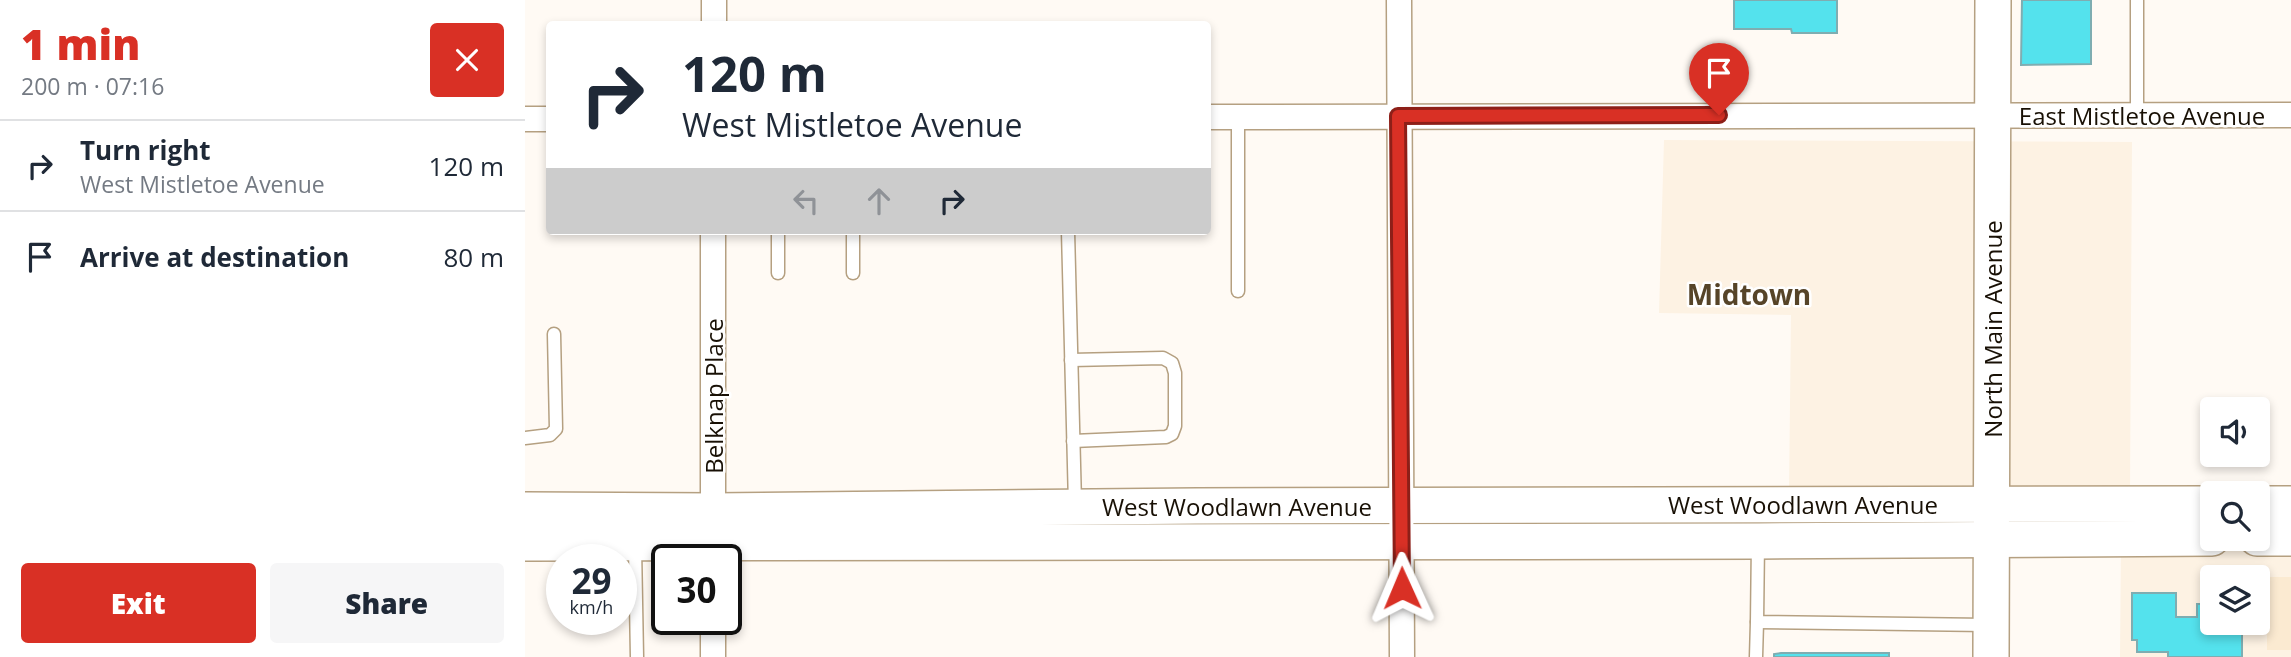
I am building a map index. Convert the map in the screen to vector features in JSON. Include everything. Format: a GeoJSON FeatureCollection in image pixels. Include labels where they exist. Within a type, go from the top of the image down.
{"type":"FeatureCollection","features":[{"type":"Feature","properties":{"kind":"street"},"geometry":{"type":"LineString","coordinates":[[714,0],[714,21]]}},
{"type":"Feature","properties":{"kind":"street"},"geometry":{"type":"LineString","coordinates":[[1399,0],[1402,657]]}},
{"type":"Feature","properties":{"kind":"street","name":"North Main Avenue"},"geometry":{"type":"LineString","coordinates":[[1991,641],[1993,0]]}},
{"type":"Feature","properties":{"kind":"street","name":"East Mistletoe Avenue"},"geometry":{"type":"LineString","coordinates":[[1211,117],[2291,115]]}},
{"type":"Feature","properties":{"kind":"street"},"geometry":{"type":"LineString","coordinates":[[525,119],[546,119]]}},
{"type":"Feature","properties":{"kind":"street","name":"Belknap Place"},"geometry":{"type":"LineString","coordinates":[[713,235],[713,538]]}},
{"type":"Feature","properties":{"kind":"street","name":"West Woodlawn Avenue"},"geometry":{"type":"LineString","coordinates":[[525,543],[635,543],[713,538],[1075,507],[2200,503]]}},
{"type":"Feature","properties":{"kind":"street"},"geometry":{"type":"LineString","coordinates":[[2270,504],[2291,504]]}},
{"type":"Feature","properties":{"kind":"street","name":"West Woodlawn Avenue"},"geometry":{"type":"LineString","coordinates":[[525,510],[713,538],[1401,542],[2200,538]]}},
{"type":"Feature","properties":{"kind":"street"},"geometry":{"type":"LineString","coordinates":[[2270,538],[2291,538]]}},
{"type":"Feature","properties":{"kind":"street"},"geometry":{"type":"LineString","coordinates":[[713,635],[713,657]]}},
{"type":"Feature","properties":{"kind":"lane"},"geometry":{"type":"LineString","coordinates":[[2137,0],[2137,115]]}},
{"type":"Feature","properties":{"kind":"lane"},"geometry":{"type":"LineString","coordinates":[[1238,117],[1238,291]]}},
{"type":"Feature","properties":{"kind":"lane"},"geometry":{"type":"LineString","coordinates":[[778,235],[778,272]]}},
{"type":"Feature","properties":{"kind":"lane"},"geometry":{"type":"LineString","coordinates":[[853,235],[853,273]]}},
{"type":"Feature","properties":{"kind":"lane"},"geometry":{"type":"LineString","coordinates":[[1068,235],[1075,507]]}},
{"type":"Feature","properties":{"kind":"lane"},"geometry":{"type":"LineString","coordinates":[[525,438],[550,435],[556,429],[554,334]]}},
{"type":"Feature","properties":{"kind":"lane"},"geometry":{"type":"LineString","coordinates":[[1071,360],[1163,358],[1172,363],[1175,373],[1175,426],[1172,434],[1166,438],[1073,441]]}},
{"type":"Feature","properties":{"kind":"lane"},"geometry":{"type":"LineString","coordinates":[[1756,657],[1758,541]]}},
{"type":"Feature","properties":{"kind":"lane"},"geometry":{"type":"LineString","coordinates":[[635,543],[637,657]]}},
{"type":"Feature","properties":{"kind":"lane"},"geometry":{"type":"LineString","coordinates":[[1756,622],[1991,641]]}},
{"type":"Feature","properties":{"kind":"shaded area"},"geometry":{"type":"Polygon","coordinates":[[[1664,140],[2132,142],[2130,495],[1789,494],[1791,315],[1659,313],[1664,140]]]}},
{"type":"Feature","properties":{"kind":"shaded area"},"geometry":{"type":"Polygon","coordinates":[[[2121,548],[2291,550],[2291,657],[2120,657],[2121,548]]]}},
{"type":"Feature","properties":{"kind":"shaded area"},"geometry":{"type":"Polygon","coordinates":[[[2270,577],[2291,577],[2291,650],[2267,650],[2267,635],[2270,635],[2270,577]]]}},
{"type":"Feature","properties":{"kind":"building"},"geometry":{"type":"Polygon","coordinates":[[[1734,0],[1837,0],[1837,33],[1792,33],[1791,29],[1734,29],[1734,0]]]}},
{"type":"Feature","properties":{"kind":"building"},"geometry":{"type":"Polygon","coordinates":[[[2022,0],[2091,0],[2091,64],[2021,65],[2022,0]]]}},
{"type":"Feature","properties":{"kind":"building"},"geometry":{"type":"Polygon","coordinates":[[[2132,593],[2176,593],[2176,617],[2197,617],[2197,604],[2200,604],[2200,635],[2242,635],[2242,657],[2168,657],[2168,652],[2137,652],[2137,640],[2132,640],[2132,593]]]}},
{"type":"Feature","properties":{"kind":"building"},"geometry":{"type":"Polygon","coordinates":[[[1889,653],[1889,657],[1774,657],[1774,654],[1889,653]]]}},
{"type":"Feature","properties":{"kind":"district","name":"Midtown"},"geometry":{"type":"Point","coordinates":[1749,294]}},
{"type":"Feature","properties":{"kind":"route"},"geometry":{"type":"LineString","coordinates":[[1402,588],[1398,116],[1719,115]]}}]}
